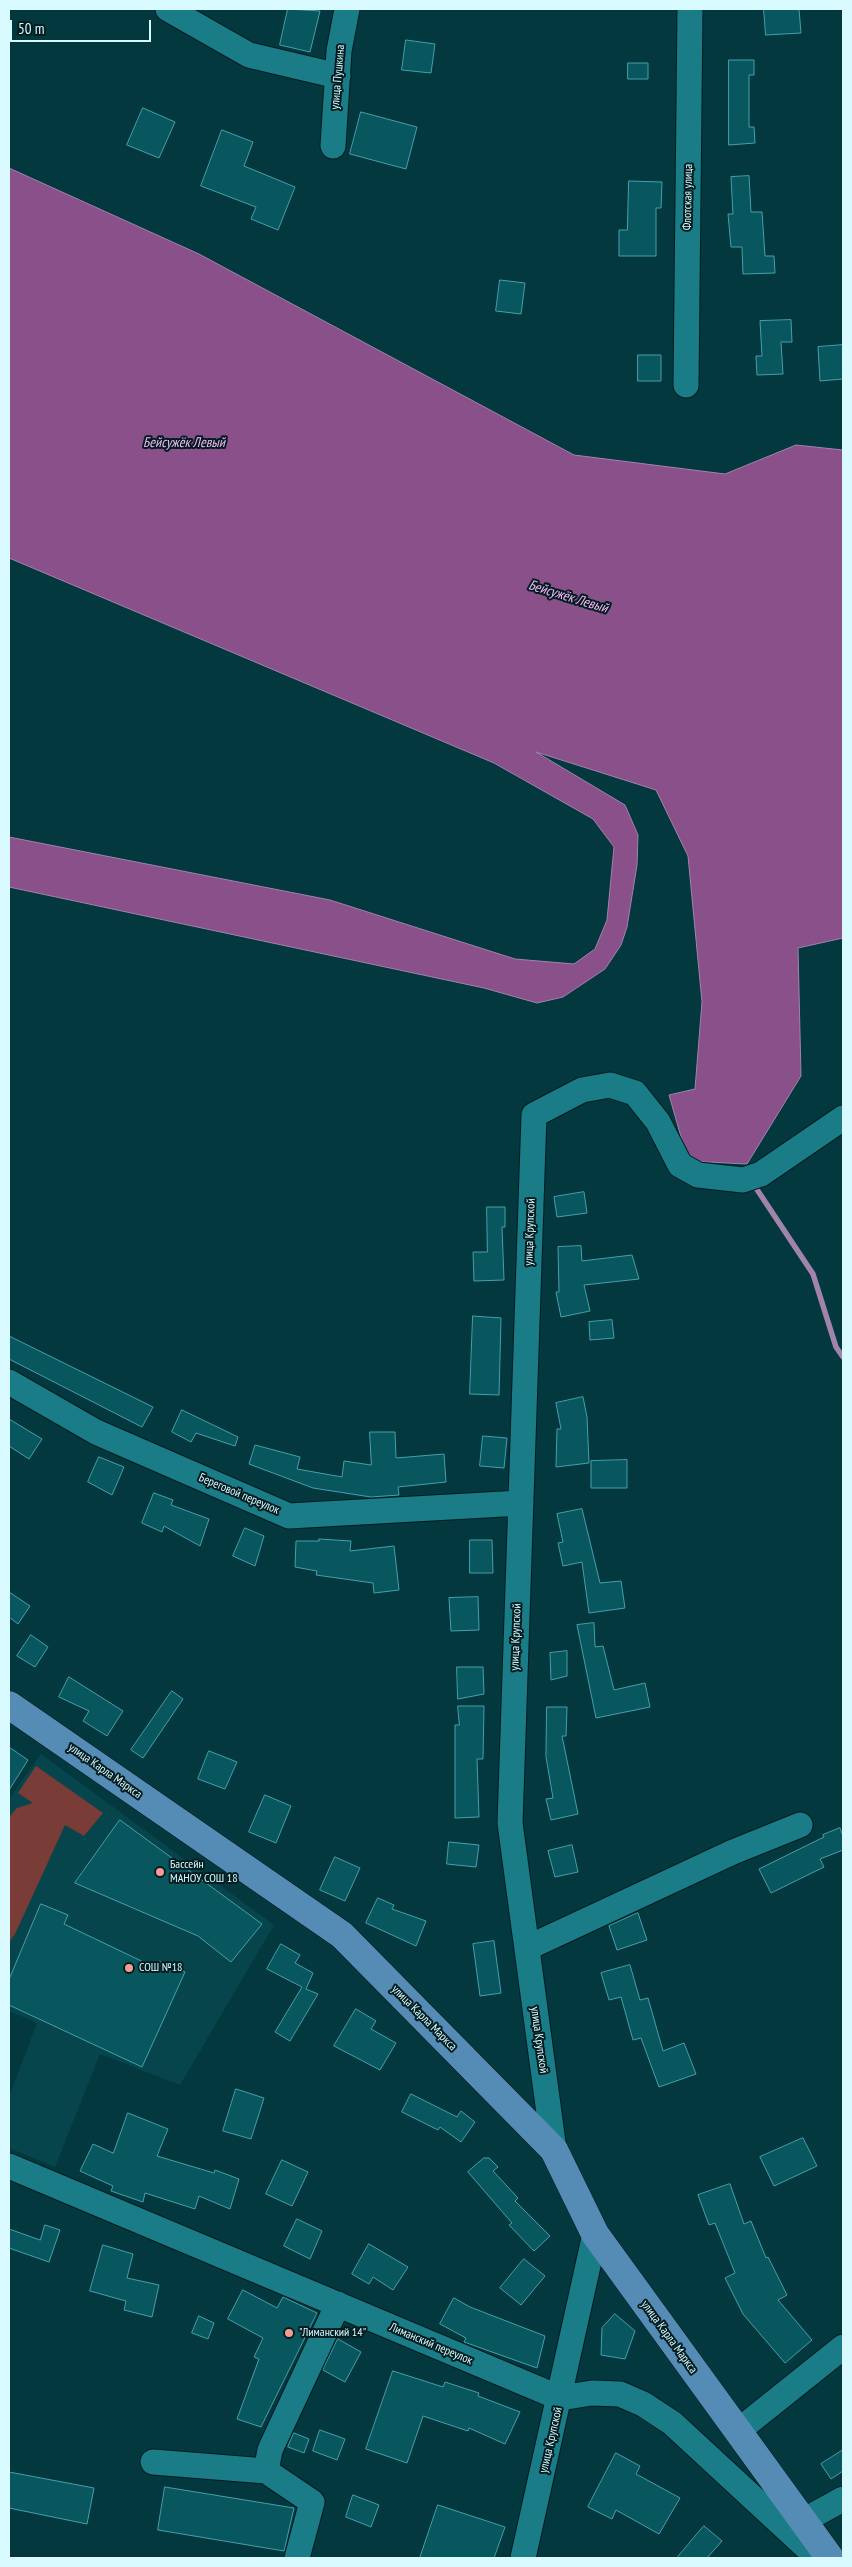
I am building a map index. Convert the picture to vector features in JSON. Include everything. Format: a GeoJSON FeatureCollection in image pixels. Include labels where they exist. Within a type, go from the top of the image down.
{"type":"FeatureCollection","features":[{"type":"Feature","properties":{"kind":"main road","name":"улица Карла Маркса"},"geometry":{"type":"LineString","coordinates":[[9,1705],[342,1935],[554,2150],[595,2234],[830,2558]]}},
{"type":"Feature","properties":{"kind":"street"},"geometry":{"type":"LineString","coordinates":[[168,9],[249,55],[338,76]]}},
{"type":"Feature","properties":{"kind":"street","name":"улица Пушкина"},"geometry":{"type":"LineString","coordinates":[[333,146],[339,51],[347,9]]}},
{"type":"Feature","properties":{"kind":"street","name":"Флотская улица"},"geometry":{"type":"LineString","coordinates":[[686,384],[690,9]]}},
{"type":"Feature","properties":{"kind":"street","name":"улица Крупской"},"geometry":{"type":"LineString","coordinates":[[554,2150],[510,1823],[534,1115],[582,1090],[610,1085],[635,1093],[658,1122],[680,1165],[698,1175],[744,1180],[761,1174],[843,1118]]}},
{"type":"Feature","properties":{"kind":"street","name":"Береговой переулок"},"geometry":{"type":"LineString","coordinates":[[9,1382],[96,1432],[289,1516],[521,1503]]}},
{"type":"Feature","properties":{"kind":"street"},"geometry":{"type":"LineString","coordinates":[[527,1948],[734,1852],[800,1825]]}},
{"type":"Feature","properties":{"kind":"street","name":"Лиманский переулок"},"geometry":{"type":"LineString","coordinates":[[9,2166],[560,2398]]}},
{"type":"Feature","properties":{"kind":"street","name":"улица Крупской"},"geometry":{"type":"LineString","coordinates":[[523,2558],[595,2234]]}},
{"type":"Feature","properties":{"kind":"street"},"geometry":{"type":"LineString","coordinates":[[266,2471],[270,2450],[338,2304]]}},
{"type":"Feature","properties":{"kind":"street"},"geometry":{"type":"LineString","coordinates":[[738,2431],[843,2347]]}},
{"type":"Feature","properties":{"kind":"street"},"geometry":{"type":"LineString","coordinates":[[560,2398],[592,2393],[620,2394],[642,2404],[672,2423],[818,2558]]}},
{"type":"Feature","properties":{"kind":"street"},"geometry":{"type":"LineString","coordinates":[[152,2462],[266,2471],[312,2502],[297,2558]]}},
{"type":"Feature","properties":{"kind":"street"},"geometry":{"type":"LineString","coordinates":[[803,2521],[843,2499]]}},
{"type":"Feature","properties":{"kind":"shaded area","name":"СОШ №18"},"geometry":{"type":"Polygon","coordinates":[[[41,1754],[274,1925],[180,2085],[100,2054],[55,2167],[9,2148],[9,2097],[37,2023],[9,2011],[9,1799],[41,1754]]]}},
{"type":"Feature","properties":{"kind":"shaded area"},"geometry":{"type":"Polygon","coordinates":[[[36,1766],[103,1813],[84,1836],[65,1825],[15,1934],[9,1942],[9,1817],[17,1808],[33,1803],[18,1793],[36,1766]]]}},
{"type":"Feature","properties":{"kind":"water","name":"Бейсужёк Левый"},"geometry":{"type":"Polygon","coordinates":[[[9,168],[199,254],[574,455],[725,474],[796,445],[843,450],[843,938],[798,948],[801,1076],[747,1164],[688,1161],[669,1095],[695,1089],[702,1002],[688,856],[656,790],[536,752],[625,805],[638,835],[637,865],[627,927],[621,945],[605,969],[563,997],[537,1003],[484,988],[9,887],[9,837],[330,900],[515,959],[574,964],[595,949],[607,920],[614,847],[593,819],[494,763],[9,558],[9,168]]]}},
{"type":"Feature","properties":{"kind":"building"},"geometry":{"type":"Polygon","coordinates":[[[288,9],[320,11],[310,52],[280,45],[288,9]]]}},
{"type":"Feature","properties":{"kind":"building"},"geometry":{"type":"Polygon","coordinates":[[[764,9],[799,9],[801,33],[766,35],[764,9]]]}},
{"type":"Feature","properties":{"kind":"building"},"geometry":{"type":"Polygon","coordinates":[[[406,40],[435,44],[431,73],[402,70],[406,40]]]}},
{"type":"Feature","properties":{"kind":"building"},"geometry":{"type":"Polygon","coordinates":[[[729,60],[754,60],[754,75],[749,75],[749,127],[754,127],[755,143],[729,145],[729,60]]]}},
{"type":"Feature","properties":{"kind":"building"},"geometry":{"type":"Polygon","coordinates":[[[628,63],[648,63],[648,79],[628,79],[628,63]]]}},
{"type":"Feature","properties":{"kind":"building"},"geometry":{"type":"Polygon","coordinates":[[[143,108],[175,122],[159,158],[127,145],[143,108]]]}},
{"type":"Feature","properties":{"kind":"building"},"geometry":{"type":"Polygon","coordinates":[[[361,112],[417,127],[406,169],[350,154],[361,112]]]}},
{"type":"Feature","properties":{"kind":"building"},"geometry":{"type":"Polygon","coordinates":[[[222,130],[253,142],[244,166],[295,187],[278,230],[251,219],[256,207],[201,186],[222,130]]]}},
{"type":"Feature","properties":{"kind":"building"},"geometry":{"type":"Polygon","coordinates":[[[749,176],[751,212],[762,212],[765,256],[774,256],[775,273],[743,274],[742,247],[731,247],[728,214],[733,214],[731,177],[749,176]]]}},
{"type":"Feature","properties":{"kind":"building"},"geometry":{"type":"Polygon","coordinates":[[[629,181],[662,182],[661,208],[656,208],[656,256],[619,256],[619,230],[627,230],[629,181]]]}},
{"type":"Feature","properties":{"kind":"building"},"geometry":{"type":"Polygon","coordinates":[[[500,280],[525,283],[521,314],[496,311],[500,280]]]}},
{"type":"Feature","properties":{"kind":"building"},"geometry":{"type":"Polygon","coordinates":[[[791,320],[792,342],[781,342],[783,374],[757,375],[756,356],[762,356],[760,321],[791,320]]]}},
{"type":"Feature","properties":{"kind":"building"},"geometry":{"type":"Polygon","coordinates":[[[843,345],[843,379],[820,381],[818,347],[843,345]]]}},
{"type":"Feature","properties":{"kind":"building"},"geometry":{"type":"Polygon","coordinates":[[[638,355],[661,355],[661,381],[638,381],[638,355]]]}},
{"type":"Feature","properties":{"kind":"building"},"geometry":{"type":"Polygon","coordinates":[[[584,1192],[587,1213],[557,1217],[554,1197],[584,1192]]]}},
{"type":"Feature","properties":{"kind":"building"},"geometry":{"type":"Polygon","coordinates":[[[487,1207],[505,1207],[505,1227],[502,1227],[504,1280],[474,1281],[473,1252],[487,1252],[487,1207]]]}},
{"type":"Feature","properties":{"kind":"building"},"geometry":{"type":"Polygon","coordinates":[[[581,1246],[582,1261],[632,1255],[639,1279],[584,1285],[590,1311],[561,1317],[556,1292],[559,1292],[558,1247],[581,1246]]]}},
{"type":"Feature","properties":{"kind":"building"},"geometry":{"type":"Polygon","coordinates":[[[473,1316],[501,1318],[499,1395],[470,1394],[473,1316]]]}},
{"type":"Feature","properties":{"kind":"building"},"geometry":{"type":"Polygon","coordinates":[[[612,1320],[614,1338],[590,1340],[589,1322],[612,1320]]]}},
{"type":"Feature","properties":{"kind":"building"},"geometry":{"type":"Polygon","coordinates":[[[9,1336],[153,1407],[142,1427],[9,1359],[9,1336]]]}},
{"type":"Feature","properties":{"kind":"building"},"geometry":{"type":"Polygon","coordinates":[[[583,1397],[587,1417],[589,1463],[556,1467],[557,1429],[561,1429],[556,1403],[583,1397]]]}},
{"type":"Feature","properties":{"kind":"building"},"geometry":{"type":"Polygon","coordinates":[[[182,1410],[238,1437],[235,1446],[196,1433],[191,1442],[172,1432],[182,1410]]]}},
{"type":"Feature","properties":{"kind":"building"},"geometry":{"type":"Polygon","coordinates":[[[9,1419],[42,1439],[29,1459],[9,1446],[9,1419]]]}},
{"type":"Feature","properties":{"kind":"building"},"geometry":{"type":"Polygon","coordinates":[[[370,1432],[395,1432],[396,1458],[444,1454],[446,1482],[398,1487],[399,1495],[371,1497],[313,1488],[249,1464],[255,1445],[300,1457],[297,1469],[342,1477],[344,1461],[371,1465],[370,1432]]]}},
{"type":"Feature","properties":{"kind":"building"},"geometry":{"type":"Polygon","coordinates":[[[483,1436],[507,1438],[504,1468],[480,1466],[483,1436]]]}},
{"type":"Feature","properties":{"kind":"building"},"geometry":{"type":"Polygon","coordinates":[[[99,1457],[124,1467],[112,1495],[88,1482],[99,1457]]]}},
{"type":"Feature","properties":{"kind":"building"},"geometry":{"type":"Polygon","coordinates":[[[627,1460],[627,1488],[591,1488],[591,1461],[627,1460]]]}},
{"type":"Feature","properties":{"kind":"building"},"geometry":{"type":"Polygon","coordinates":[[[154,1493],[173,1500],[171,1505],[209,1519],[200,1546],[164,1526],[162,1532],[142,1523],[154,1493]]]}},
{"type":"Feature","properties":{"kind":"building"},"geometry":{"type":"Polygon","coordinates":[[[582,1509],[600,1583],[621,1581],[625,1608],[589,1613],[582,1562],[563,1566],[558,1543],[563,1542],[557,1514],[582,1509]]]}},
{"type":"Feature","properties":{"kind":"building"},"geometry":{"type":"Polygon","coordinates":[[[245,1528],[264,1536],[255,1566],[233,1556],[245,1528]]]}},
{"type":"Feature","properties":{"kind":"building"},"geometry":{"type":"Polygon","coordinates":[[[319,1539],[351,1541],[350,1551],[394,1546],[399,1590],[374,1593],[373,1583],[316,1575],[317,1571],[295,1567],[296,1541],[319,1541],[319,1539]]]}},
{"type":"Feature","properties":{"kind":"building"},"geometry":{"type":"Polygon","coordinates":[[[470,1540],[492,1540],[493,1573],[470,1573],[470,1540]]]}},
{"type":"Feature","properties":{"kind":"building"},"geometry":{"type":"Polygon","coordinates":[[[9,1592],[30,1606],[18,1624],[9,1617],[9,1592]]]}},
{"type":"Feature","properties":{"kind":"building"},"geometry":{"type":"Polygon","coordinates":[[[478,1597],[479,1630],[451,1631],[449,1598],[478,1597]]]}},
{"type":"Feature","properties":{"kind":"building"},"geometry":{"type":"Polygon","coordinates":[[[594,1623],[595,1647],[603,1646],[614,1690],[645,1683],[650,1707],[596,1718],[577,1625],[594,1623]]]}},
{"type":"Feature","properties":{"kind":"building"},"geometry":{"type":"Polygon","coordinates":[[[31,1635],[48,1647],[35,1667],[17,1656],[31,1635]]]}},
{"type":"Feature","properties":{"kind":"building"},"geometry":{"type":"Polygon","coordinates":[[[567,1651],[567,1676],[551,1680],[550,1653],[567,1651]]]}},
{"type":"Feature","properties":{"kind":"building"},"geometry":{"type":"Polygon","coordinates":[[[457,1667],[483,1667],[484,1694],[458,1699],[457,1667]]]}},
{"type":"Feature","properties":{"kind":"building"},"geometry":{"type":"Polygon","coordinates":[[[69,1677],[123,1711],[107,1736],[83,1721],[89,1711],[59,1697],[69,1677]]]}},
{"type":"Feature","properties":{"kind":"building"},"geometry":{"type":"Polygon","coordinates":[[[172,1691],[183,1699],[143,1758],[131,1750],[172,1691]]]}},
{"type":"Feature","properties":{"kind":"building"},"geometry":{"type":"Polygon","coordinates":[[[458,1706],[484,1706],[483,1759],[477,1759],[479,1817],[455,1818],[455,1725],[459,1725],[458,1706]]]}},
{"type":"Feature","properties":{"kind":"building"},"geometry":{"type":"Polygon","coordinates":[[[547,1707],[567,1707],[566,1736],[562,1736],[578,1814],[551,1820],[546,1799],[553,1798],[546,1757],[547,1707]]]}},
{"type":"Feature","properties":{"kind":"building"},"geometry":{"type":"Polygon","coordinates":[[[9,1747],[28,1760],[9,1790],[9,1747]]]}},
{"type":"Feature","properties":{"kind":"building"},"geometry":{"type":"Polygon","coordinates":[[[209,1751],[237,1762],[225,1789],[198,1779],[209,1751]]]}},
{"type":"Feature","properties":{"kind":"building"},"geometry":{"type":"Polygon","coordinates":[[[265,1795],[291,1806],[276,1843],[249,1832],[265,1795]]]}},
{"type":"Feature","properties":{"kind":"building"},"geometry":{"type":"Polygon","coordinates":[[[120,1820],[262,1924],[231,1962],[198,1936],[75,1883],[120,1820]]]}},
{"type":"Feature","properties":{"kind":"building"},"geometry":{"type":"Polygon","coordinates":[[[840,1828],[843,1836],[843,1850],[820,1859],[824,1867],[771,1893],[759,1869],[840,1828]]]}},
{"type":"Feature","properties":{"kind":"building"},"geometry":{"type":"Polygon","coordinates":[[[449,1842],[479,1845],[476,1867],[447,1864],[449,1842]]]}},
{"type":"Feature","properties":{"kind":"building"},"geometry":{"type":"Polygon","coordinates":[[[572,1845],[578,1872],[555,1877],[548,1851],[572,1845]]]}},
{"type":"Feature","properties":{"kind":"building"},"geometry":{"type":"Polygon","coordinates":[[[335,1857],[360,1868],[345,1901],[320,1890],[335,1857]]]}},
{"type":"Feature","properties":{"kind":"building"},"geometry":{"type":"Polygon","coordinates":[[[378,1898],[394,1905],[392,1909],[426,1921],[416,1946],[366,1923],[378,1898]]]}},
{"type":"Feature","properties":{"kind":"building"},"geometry":{"type":"Polygon","coordinates":[[[41,1904],[68,1915],[64,1924],[156,1968],[159,1961],[185,1972],[142,2067],[9,2005],[9,1980],[41,1904]]]}},
{"type":"Feature","properties":{"kind":"building"},"geometry":{"type":"Polygon","coordinates":[[[638,1913],[647,1940],[617,1950],[609,1926],[638,1913]]]}},
{"type":"Feature","properties":{"kind":"building"},"geometry":{"type":"Polygon","coordinates":[[[494,1941],[501,1993],[480,1996],[473,1944],[494,1941]]]}},
{"type":"Feature","properties":{"kind":"building"},"geometry":{"type":"Polygon","coordinates":[[[281,1944],[300,1955],[295,1963],[313,1973],[306,1989],[318,1994],[290,2041],[275,2032],[302,1987],[267,1969],[281,1944]]]}},
{"type":"Feature","properties":{"kind":"building"},"geometry":{"type":"Polygon","coordinates":[[[630,1965],[640,2000],[648,1998],[663,2051],[684,2043],[696,2074],[659,2087],[641,2038],[633,2040],[621,1997],[609,2000],[601,1973],[630,1965]]]}},
{"type":"Feature","properties":{"kind":"building"},"geometry":{"type":"Polygon","coordinates":[[[356,2009],[376,2021],[371,2029],[396,2043],[380,2070],[334,2046],[356,2009]]]}},
{"type":"Feature","properties":{"kind":"building"},"geometry":{"type":"Polygon","coordinates":[[[236,2089],[264,2098],[251,2139],[223,2131],[236,2089]]]}},
{"type":"Feature","properties":{"kind":"building"},"geometry":{"type":"Polygon","coordinates":[[[411,2094],[457,2117],[461,2111],[475,2122],[461,2142],[440,2127],[438,2130],[402,2112],[411,2094]]]}},
{"type":"Feature","properties":{"kind":"building"},"geometry":{"type":"Polygon","coordinates":[[[128,2113],[168,2129],[157,2156],[214,2173],[215,2170],[239,2179],[230,2209],[199,2196],[195,2209],[145,2193],[143,2202],[111,2191],[113,2186],[80,2171],[93,2144],[113,2153],[128,2113]]]}},
{"type":"Feature","properties":{"kind":"building"},"geometry":{"type":"Polygon","coordinates":[[[803,2138],[817,2166],[774,2186],[760,2157],[803,2138]]]}},
{"type":"Feature","properties":{"kind":"building"},"geometry":{"type":"Polygon","coordinates":[[[484,2158],[489,2158],[498,2167],[493,2171],[518,2198],[515,2201],[550,2236],[534,2251],[509,2225],[512,2223],[468,2172],[484,2158]]]}},
{"type":"Feature","properties":{"kind":"building"},"geometry":{"type":"Polygon","coordinates":[[[282,2160],[308,2172],[292,2206],[266,2194],[282,2160]]]}},
{"type":"Feature","properties":{"kind":"building"},"geometry":{"type":"Polygon","coordinates":[[[730,2184],[744,2224],[751,2221],[766,2258],[768,2257],[787,2295],[778,2300],[812,2340],[785,2363],[743,2314],[725,2278],[735,2273],[715,2223],[709,2225],[698,2195],[730,2184]]]}},
{"type":"Feature","properties":{"kind":"building"},"geometry":{"type":"Polygon","coordinates":[[[297,2219],[322,2231],[310,2259],[284,2246],[297,2219]]]}},
{"type":"Feature","properties":{"kind":"building"},"geometry":{"type":"Polygon","coordinates":[[[45,2225],[60,2230],[49,2262],[9,2248],[9,2229],[40,2240],[45,2225]]]}},
{"type":"Feature","properties":{"kind":"building"},"geometry":{"type":"Polygon","coordinates":[[[369,2244],[408,2267],[393,2290],[373,2277],[369,2284],[352,2274],[369,2244]]]}},
{"type":"Feature","properties":{"kind":"building"},"geometry":{"type":"Polygon","coordinates":[[[103,2245],[133,2254],[127,2278],[159,2285],[152,2317],[124,2310],[126,2301],[90,2291],[103,2245]]]}},
{"type":"Feature","properties":{"kind":"building"},"geometry":{"type":"Polygon","coordinates":[[[524,2259],[545,2276],[521,2305],[500,2288],[524,2259]]]}},
{"type":"Feature","properties":{"kind":"building"},"geometry":{"type":"Polygon","coordinates":[[[243,2290],[277,2308],[283,2297],[317,2313],[261,2427],[237,2419],[259,2359],[254,2357],[263,2338],[228,2319],[243,2290]]]}},
{"type":"Feature","properties":{"kind":"building"},"geometry":{"type":"Polygon","coordinates":[[[454,2298],[470,2307],[545,2336],[537,2368],[464,2342],[466,2338],[440,2324],[454,2298]]]}},
{"type":"Feature","properties":{"kind":"building"},"geometry":{"type":"Polygon","coordinates":[[[615,2314],[635,2331],[625,2359],[601,2355],[602,2328],[615,2314]]]}},
{"type":"Feature","properties":{"kind":"building"},"geometry":{"type":"Polygon","coordinates":[[[199,2316],[214,2323],[208,2339],[192,2333],[199,2316]]]}},
{"type":"Feature","properties":{"kind":"building"},"geometry":{"type":"Polygon","coordinates":[[[338,2339],[361,2352],[345,2382],[323,2370],[338,2339]]]}},
{"type":"Feature","properties":{"kind":"building"},"geometry":{"type":"Polygon","coordinates":[[[393,2371],[443,2387],[445,2382],[479,2393],[478,2396],[520,2412],[505,2444],[469,2428],[468,2431],[423,2416],[407,2463],[366,2449],[393,2371]]]}},
{"type":"Feature","properties":{"kind":"building"},"geometry":{"type":"Polygon","coordinates":[[[320,2430],[345,2439],[337,2460],[313,2451],[320,2430]]]}},
{"type":"Feature","properties":{"kind":"building"},"geometry":{"type":"Polygon","coordinates":[[[294,2433],[309,2439],[304,2453],[288,2447],[294,2433]]]}},
{"type":"Feature","properties":{"kind":"building"},"geometry":{"type":"Polygon","coordinates":[[[843,2450],[843,2471],[831,2479],[821,2464],[843,2450]]]}},
{"type":"Feature","properties":{"kind":"building"},"geometry":{"type":"Polygon","coordinates":[[[616,2453],[640,2466],[636,2474],[680,2498],[659,2534],[616,2510],[612,2519],[588,2507],[616,2453]]]}},
{"type":"Feature","properties":{"kind":"building"},"geometry":{"type":"Polygon","coordinates":[[[9,2472],[94,2488],[87,2524],[9,2508],[9,2472]]]}},
{"type":"Feature","properties":{"kind":"building"},"geometry":{"type":"Polygon","coordinates":[[[165,2487],[294,2508],[284,2551],[158,2530],[165,2487]]]}},
{"type":"Feature","properties":{"kind":"building"},"geometry":{"type":"Polygon","coordinates":[[[353,2495],[379,2505],[371,2527],[346,2517],[353,2495]]]}},
{"type":"Feature","properties":{"kind":"building"},"geometry":{"type":"Polygon","coordinates":[[[438,2505],[505,2527],[494,2558],[420,2558],[438,2505]]]}},
{"type":"Feature","properties":{"kind":"building"},"geometry":{"type":"Polygon","coordinates":[[[704,2526],[722,2541],[707,2558],[677,2558],[704,2526]]]}},
{"type":"Feature","properties":{"kind":"waterway"},"geometry":{"type":"LineString","coordinates":[[756,1188],[813,1274],[836,1347],[843,1357]]}},
{"type":"Feature","properties":{"kind":"place","name":"Бассейн МАНОУ СОШ 18"},"geometry":{"type":"Point","coordinates":[160,1872]}},
{"type":"Feature","properties":{"kind":"place","name":"СОШ №18"},"geometry":{"type":"Point","coordinates":[129,1968]}},
{"type":"Feature","properties":{"kind":"place","name":"\"Лиманский 14\""},"geometry":{"type":"Point","coordinates":[289,2333]}}]}
